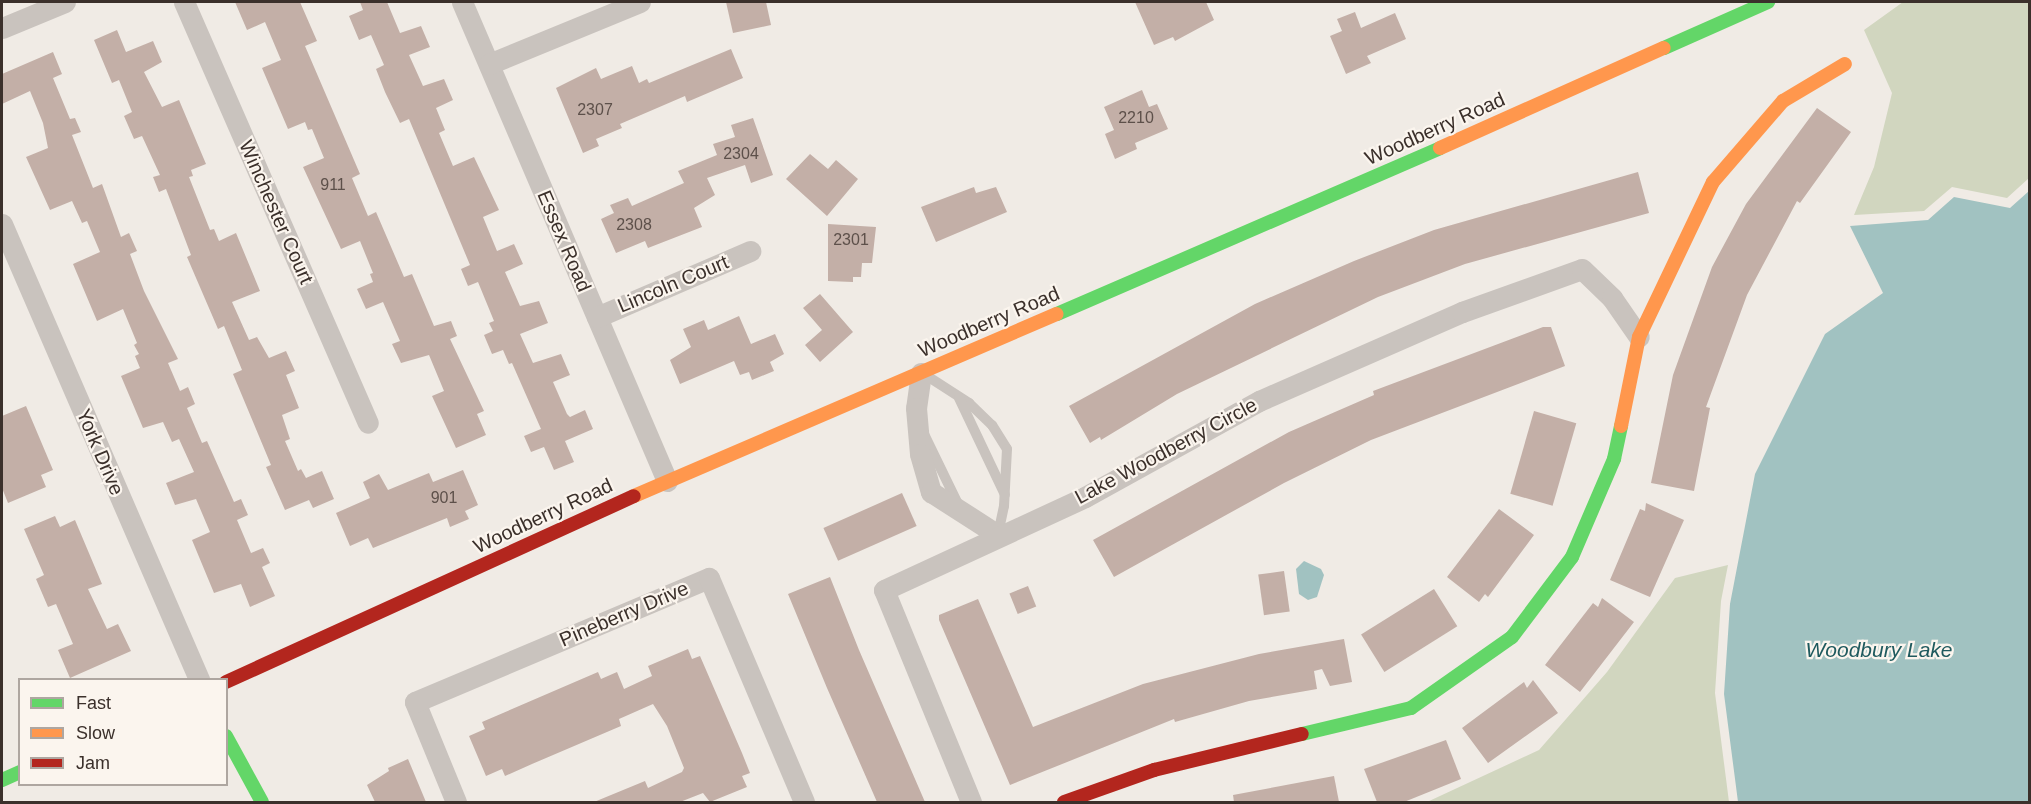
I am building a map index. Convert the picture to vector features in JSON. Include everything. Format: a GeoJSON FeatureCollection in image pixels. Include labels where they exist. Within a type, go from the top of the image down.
{"type":"FeatureCollection","features":[{"type":"Feature","properties":{"kind":"street"},"geometry":{"type":"LineString","coordinates":[[2,28],[65,2]]}},
{"type":"Feature","properties":{"kind":"street","name":"Winchester Court"},"geometry":{"type":"LineString","coordinates":[[184,2],[368,423]]}},
{"type":"Feature","properties":{"kind":"street","name":"Essex Road"},"geometry":{"type":"LineString","coordinates":[[462,2],[666,481]]}},
{"type":"Feature","properties":{"kind":"street"},"geometry":{"type":"LineString","coordinates":[[489,64],[640,2]]}},
{"type":"Feature","properties":{"kind":"street","name":"Woodberry Road"},"geometry":{"type":"LineString","coordinates":[[228,681],[666,481],[1547,102],[1768,2]]}},
{"type":"Feature","properties":{"kind":"street"},"geometry":{"type":"LineString","coordinates":[[1064,802],[1154,771],[1411,708],[1512,637],[1572,557],[1614,459],[1639,337],[1713,182],[1783,101],[1845,64]]}},
{"type":"Feature","properties":{"kind":"street","name":"York Drive"},"geometry":{"type":"LineString","coordinates":[[2,224],[198,678]]}},
{"type":"Feature","properties":{"kind":"street","name":"Lincoln Court"},"geometry":{"type":"LineString","coordinates":[[597,317],[750,250]]}},
{"type":"Feature","properties":{"kind":"street","name":"Lake Woodberry Circle"},"geometry":{"type":"LineString","coordinates":[[971,802],[884,590],[998,535],[1085,497],[1259,401],[1462,312],[1582,269],[1612,298],[1639,337]]}},
{"type":"Feature","properties":{"kind":"street"},"geometry":{"type":"LineString","coordinates":[[921,373],[917,420],[920,454],[931,492],[998,535]]}},
{"type":"Feature","properties":{"kind":"street","name":"Pineberry Drive"},"geometry":{"type":"LineString","coordinates":[[456,802],[414,702],[710,579],[804,802]]}},
{"type":"Feature","properties":{"kind":"street"},"geometry":{"type":"LineString","coordinates":[[228,740],[262,802]]}},
{"type":"Feature","properties":{"kind":"street"},"geometry":{"type":"LineString","coordinates":[[2,780],[18,773]]}},
{"type":"Feature","properties":{"kind":"lane"},"geometry":{"type":"LineString","coordinates":[[921,373],[959,396],[992,425],[1007,449],[1005,496],[998,535]]}},
{"type":"Feature","properties":{"kind":"lane"},"geometry":{"type":"LineString","coordinates":[[959,396],[1005,496]]}},
{"type":"Feature","properties":{"kind":"green space"},"geometry":{"type":"Polygon","coordinates":[[[1903,2],[2029,2],[2029,178],[2007,198],[1952,187],[1924,211],[1854,215],[1874,167],[1892,93],[1864,30],[1903,2]]]}},
{"type":"Feature","properties":{"kind":"green space"},"geometry":{"type":"Polygon","coordinates":[[[1728,565],[1721,601],[1715,693],[1729,802],[1427,802],[1539,750],[1607,672],[1675,578],[1728,565]]]}},
{"type":"Feature","properties":{"kind":"water","name":"Woodbury Lake"},"geometry":{"type":"Polygon","coordinates":[[[2029,191],[2029,802],[1738,802],[1724,694],[1730,604],[1755,474],[1825,334],[1883,293],[1850,226],[1928,220],[1954,197],[2010,208],[2029,191]]]}},
{"type":"Feature","properties":{"kind":"water"},"geometry":{"type":"Polygon","coordinates":[[[1304,561],[1321,569],[1324,575],[1317,597],[1308,600],[1299,594],[1296,569],[1304,561]]]}},
{"type":"Feature","properties":{"kind":"building"},"geometry":{"type":"Polygon","coordinates":[[[235,2],[300,2],[317,41],[305,46],[360,174],[352,178],[368,216],[376,212],[404,277],[412,274],[434,326],[451,321],[457,336],[450,339],[484,411],[477,414],[486,435],[456,448],[432,396],[444,391],[429,355],[401,363],[392,344],[400,341],[383,302],[366,309],[357,289],[373,282],[370,274],[373,273],[360,241],[341,249],[303,167],[324,158],[312,129],[308,130],[305,122],[288,129],[262,68],[281,60],[265,22],[247,30],[235,2]]]}},
{"type":"Feature","properties":{"kind":"building"},"geometry":{"type":"Polygon","coordinates":[[[360,2],[387,2],[400,33],[421,26],[430,47],[409,55],[423,86],[444,79],[453,100],[436,108],[445,130],[439,133],[453,166],[474,157],[499,210],[483,217],[497,251],[514,244],[523,264],[505,272],[520,306],[539,301],[548,323],[520,334],[533,363],[561,354],[570,375],[553,382],[567,414],[570,417],[585,410],[593,429],[565,441],[574,462],[554,470],[544,447],[531,452],[524,436],[541,429],[512,363],[509,364],[503,350],[492,354],[484,335],[493,331],[489,323],[494,321],[478,282],[468,286],[461,269],[470,265],[409,119],[400,123],[385,92],[376,69],[384,65],[371,35],[359,40],[349,16],[363,10],[360,2]]]}},
{"type":"Feature","properties":{"kind":"building"},"geometry":{"type":"Polygon","coordinates":[[[726,2],[766,2],[771,25],[733,33],[726,2]]]}},
{"type":"Feature","properties":{"kind":"building"},"geometry":{"type":"Polygon","coordinates":[[[1135,2],[1206,2],[1214,20],[1175,41],[1173,37],[1154,45],[1135,2]]]}},
{"type":"Feature","properties":{"kind":"building"},"geometry":{"type":"Polygon","coordinates":[[[1355,12],[1361,28],[1395,13],[1406,39],[1367,56],[1371,63],[1346,74],[1330,36],[1342,31],[1337,19],[1355,12]]]}},
{"type":"Feature","properties":{"kind":"building"},"geometry":{"type":"Polygon","coordinates":[[[117,30],[126,52],[153,41],[162,62],[144,72],[162,107],[179,100],[206,164],[191,170],[193,176],[189,177],[210,230],[214,229],[219,241],[236,233],[260,291],[232,302],[249,340],[257,337],[269,358],[286,351],[295,371],[286,375],[299,408],[282,415],[290,439],[285,441],[298,471],[301,469],[306,478],[322,471],[334,499],[313,508],[309,500],[285,510],[266,467],[271,465],[233,374],[242,370],[224,326],[218,329],[187,257],[191,255],[166,189],[159,192],[153,177],[160,175],[142,136],[134,139],[124,116],[132,112],[119,80],[112,83],[94,40],[117,30]]]}},
{"type":"Feature","properties":{"kind":"building"},"geometry":{"type":"Polygon","coordinates":[[[731,49],[743,78],[687,102],[685,96],[620,124],[622,128],[596,139],[599,146],[583,153],[556,88],[596,68],[601,79],[632,66],[639,83],[647,79],[649,83],[731,49]]]}},
{"type":"Feature","properties":{"kind":"building"},"geometry":{"type":"Polygon","coordinates":[[[53,52],[62,74],[53,78],[70,119],[75,118],[81,132],[72,135],[93,188],[102,184],[121,237],[129,233],[137,251],[130,254],[144,291],[178,359],[168,363],[180,391],[188,387],[195,404],[187,408],[202,443],[207,441],[234,502],[241,499],[248,515],[237,520],[251,553],[263,548],[270,563],[262,567],[275,596],[250,607],[241,584],[214,593],[192,540],[210,532],[196,499],[175,505],[166,483],[194,472],[179,439],[172,442],[163,422],[143,428],[121,376],[140,368],[135,356],[139,354],[134,345],[137,343],[123,309],[97,321],[73,264],[100,252],[87,221],[82,223],[72,201],[50,210],[26,157],[48,148],[43,123],[30,91],[2,104],[2,74],[53,52]]]}},
{"type":"Feature","properties":{"kind":"building"},"geometry":{"type":"Polygon","coordinates":[[[1142,90],[1149,107],[1157,104],[1168,129],[1135,143],[1137,149],[1115,159],[1105,134],[1114,130],[1104,107],[1142,90]]]}},
{"type":"Feature","properties":{"kind":"building"},"geometry":{"type":"Polygon","coordinates":[[[1817,108],[1851,132],[1800,203],[1797,201],[1747,295],[1706,407],[1710,408],[1694,491],[1651,483],[1673,375],[1712,267],[1746,204],[1817,108]]]}},
{"type":"Feature","properties":{"kind":"building"},"geometry":{"type":"Polygon","coordinates":[[[753,118],[773,175],[751,183],[745,165],[707,178],[715,195],[694,208],[702,227],[648,248],[645,241],[616,253],[601,219],[614,213],[610,205],[628,198],[632,206],[684,183],[678,171],[717,155],[713,144],[735,137],[731,125],[753,118]]]}},
{"type":"Feature","properties":{"kind":"building"},"geometry":{"type":"Polygon","coordinates":[[[810,154],[828,169],[836,160],[858,179],[827,216],[786,179],[810,154]]]}},
{"type":"Feature","properties":{"kind":"building"},"geometry":{"type":"Polygon","coordinates":[[[1638,172],[1649,213],[1465,264],[1378,297],[1177,394],[1101,440],[1100,437],[1090,443],[1069,406],[1255,304],[1354,261],[1434,230],[1638,172]]]}},
{"type":"Feature","properties":{"kind":"building"},"geometry":{"type":"Polygon","coordinates":[[[974,187],[976,193],[996,187],[1007,212],[936,242],[921,207],[974,187]]]}},
{"type":"Feature","properties":{"kind":"building"},"geometry":{"type":"Polygon","coordinates":[[[828,224],[876,227],[872,263],[862,263],[861,277],[853,277],[853,282],[828,281],[828,224]]]}},
{"type":"Feature","properties":{"kind":"building"},"geometry":{"type":"Polygon","coordinates":[[[820,294],[853,332],[820,362],[805,345],[822,330],[803,308],[820,294]]]}},
{"type":"Feature","properties":{"kind":"building"},"geometry":{"type":"Polygon","coordinates":[[[739,316],[751,344],[775,334],[784,354],[770,362],[774,371],[752,380],[749,372],[740,375],[734,361],[680,384],[670,360],[691,347],[683,329],[704,320],[708,330],[739,316]]]}},
{"type":"Feature","properties":{"kind":"building"},"geometry":{"type":"Polygon","coordinates":[[[1543,327],[1551,327],[1565,366],[1371,440],[1284,483],[1114,577],[1093,540],[1289,432],[1374,395],[1373,391],[1543,327]]]}},
{"type":"Feature","properties":{"kind":"building"},"geometry":{"type":"Polygon","coordinates":[[[26,406],[53,470],[41,475],[46,487],[8,503],[2,488],[2,416],[26,406]]]}},
{"type":"Feature","properties":{"kind":"building"},"geometry":{"type":"Polygon","coordinates":[[[1534,411],[1576,423],[1553,506],[1510,494],[1534,411]]]}},
{"type":"Feature","properties":{"kind":"building"},"geometry":{"type":"Polygon","coordinates":[[[463,470],[478,505],[465,511],[469,519],[450,527],[447,518],[373,548],[368,538],[350,546],[336,513],[370,498],[363,482],[379,474],[388,490],[429,473],[433,482],[463,470]]]}},
{"type":"Feature","properties":{"kind":"building"},"geometry":{"type":"Polygon","coordinates":[[[902,493],[917,526],[838,561],[823,528],[902,493]]]}},
{"type":"Feature","properties":{"kind":"building"},"geometry":{"type":"Polygon","coordinates":[[[1646,503],[1684,520],[1650,597],[1610,580],[1640,509],[1645,511],[1646,503]]]}},
{"type":"Feature","properties":{"kind":"building"},"geometry":{"type":"Polygon","coordinates":[[[1499,509],[1534,535],[1488,597],[1485,594],[1479,602],[1447,577],[1499,509]]]}},
{"type":"Feature","properties":{"kind":"building"},"geometry":{"type":"Polygon","coordinates":[[[55,516],[60,527],[75,520],[102,584],[88,589],[107,629],[118,624],[131,651],[70,678],[58,650],[73,644],[56,604],[48,607],[36,579],[44,575],[24,529],[55,516]]]}},
{"type":"Feature","properties":{"kind":"building"},"geometry":{"type":"Polygon","coordinates":[[[1284,571],[1290,612],[1264,615],[1258,575],[1284,571]]]}},
{"type":"Feature","properties":{"kind":"building"},"geometry":{"type":"Polygon","coordinates":[[[830,577],[925,802],[877,802],[827,688],[788,594],[830,577]]]}},
{"type":"Feature","properties":{"kind":"building"},"geometry":{"type":"Polygon","coordinates":[[[1028,586],[1036,606],[1018,614],[1009,593],[1028,586]]]}},
{"type":"Feature","properties":{"kind":"building"},"geometry":{"type":"Polygon","coordinates":[[[1434,589],[1457,626],[1384,672],[1361,635],[1434,589]]]}},
{"type":"Feature","properties":{"kind":"building"},"geometry":{"type":"Polygon","coordinates":[[[1602,598],[1634,622],[1580,692],[1545,665],[1593,603],[1598,607],[1602,598]]]}},
{"type":"Feature","properties":{"kind":"building"},"geometry":{"type":"Polygon","coordinates":[[[978,599],[1033,727],[1143,684],[1259,654],[1344,639],[1352,682],[1330,686],[1322,669],[1314,671],[1317,689],[1249,701],[1175,722],[1174,719],[1010,785],[939,620],[939,615],[978,599]]]}},
{"type":"Feature","properties":{"kind":"building"},"geometry":{"type":"Polygon","coordinates":[[[688,649],[692,659],[700,656],[742,753],[750,773],[742,776],[747,787],[710,802],[703,793],[680,802],[594,802],[645,781],[648,788],[682,772],[684,768],[667,726],[653,704],[619,719],[621,726],[505,776],[502,769],[486,776],[469,736],[485,729],[482,722],[598,672],[601,679],[617,672],[624,689],[652,676],[648,666],[688,649]]]}},
{"type":"Feature","properties":{"kind":"building"},"geometry":{"type":"Polygon","coordinates":[[[1533,680],[1558,713],[1488,763],[1462,728],[1524,682],[1527,688],[1533,680]]]}},
{"type":"Feature","properties":{"kind":"building"},"geometry":{"type":"Polygon","coordinates":[[[1446,740],[1461,779],[1404,802],[1377,802],[1364,769],[1446,740]]]}},
{"type":"Feature","properties":{"kind":"building"},"geometry":{"type":"Polygon","coordinates":[[[408,759],[426,802],[375,802],[367,785],[389,771],[388,768],[408,759]]]}},
{"type":"Feature","properties":{"kind":"building"},"geometry":{"type":"Polygon","coordinates":[[[1334,776],[1339,802],[1234,802],[1233,795],[1334,776]]]}},
{"type":"Feature","properties":{"kind":"traffic: fast"},"geometry":{"type":"LineString","coordinates":[[1664,48],[1768,2]]}},
{"type":"Feature","properties":{"kind":"traffic: fast"},"geometry":{"type":"LineString","coordinates":[[1057,314],[1440,148]]}},
{"type":"Feature","properties":{"kind":"traffic: fast"},"geometry":{"type":"LineString","coordinates":[[1302,734],[1411,708],[1512,637],[1572,557],[1614,459],[1621,426]]}},
{"type":"Feature","properties":{"kind":"traffic: fast"},"geometry":{"type":"LineString","coordinates":[[228,740],[262,802]]}},
{"type":"Feature","properties":{"kind":"traffic: fast"},"geometry":{"type":"LineString","coordinates":[[2,780],[18,773]]}},
{"type":"Feature","properties":{"kind":"traffic: slow"},"geometry":{"type":"LineString","coordinates":[[1440,148],[1664,48]]}},
{"type":"Feature","properties":{"kind":"traffic: slow"},"geometry":{"type":"LineString","coordinates":[[1621,426],[1639,337],[1713,182],[1783,101],[1845,64]]}},
{"type":"Feature","properties":{"kind":"traffic: slow"},"geometry":{"type":"LineString","coordinates":[[634,496],[1057,314]]}},
{"type":"Feature","properties":{"kind":"traffic: jam"},"geometry":{"type":"LineString","coordinates":[[228,681],[634,496]]}},
{"type":"Feature","properties":{"kind":"traffic: jam"},"geometry":{"type":"LineString","coordinates":[[1064,802],[1154,770],[1302,734]]}}]}
